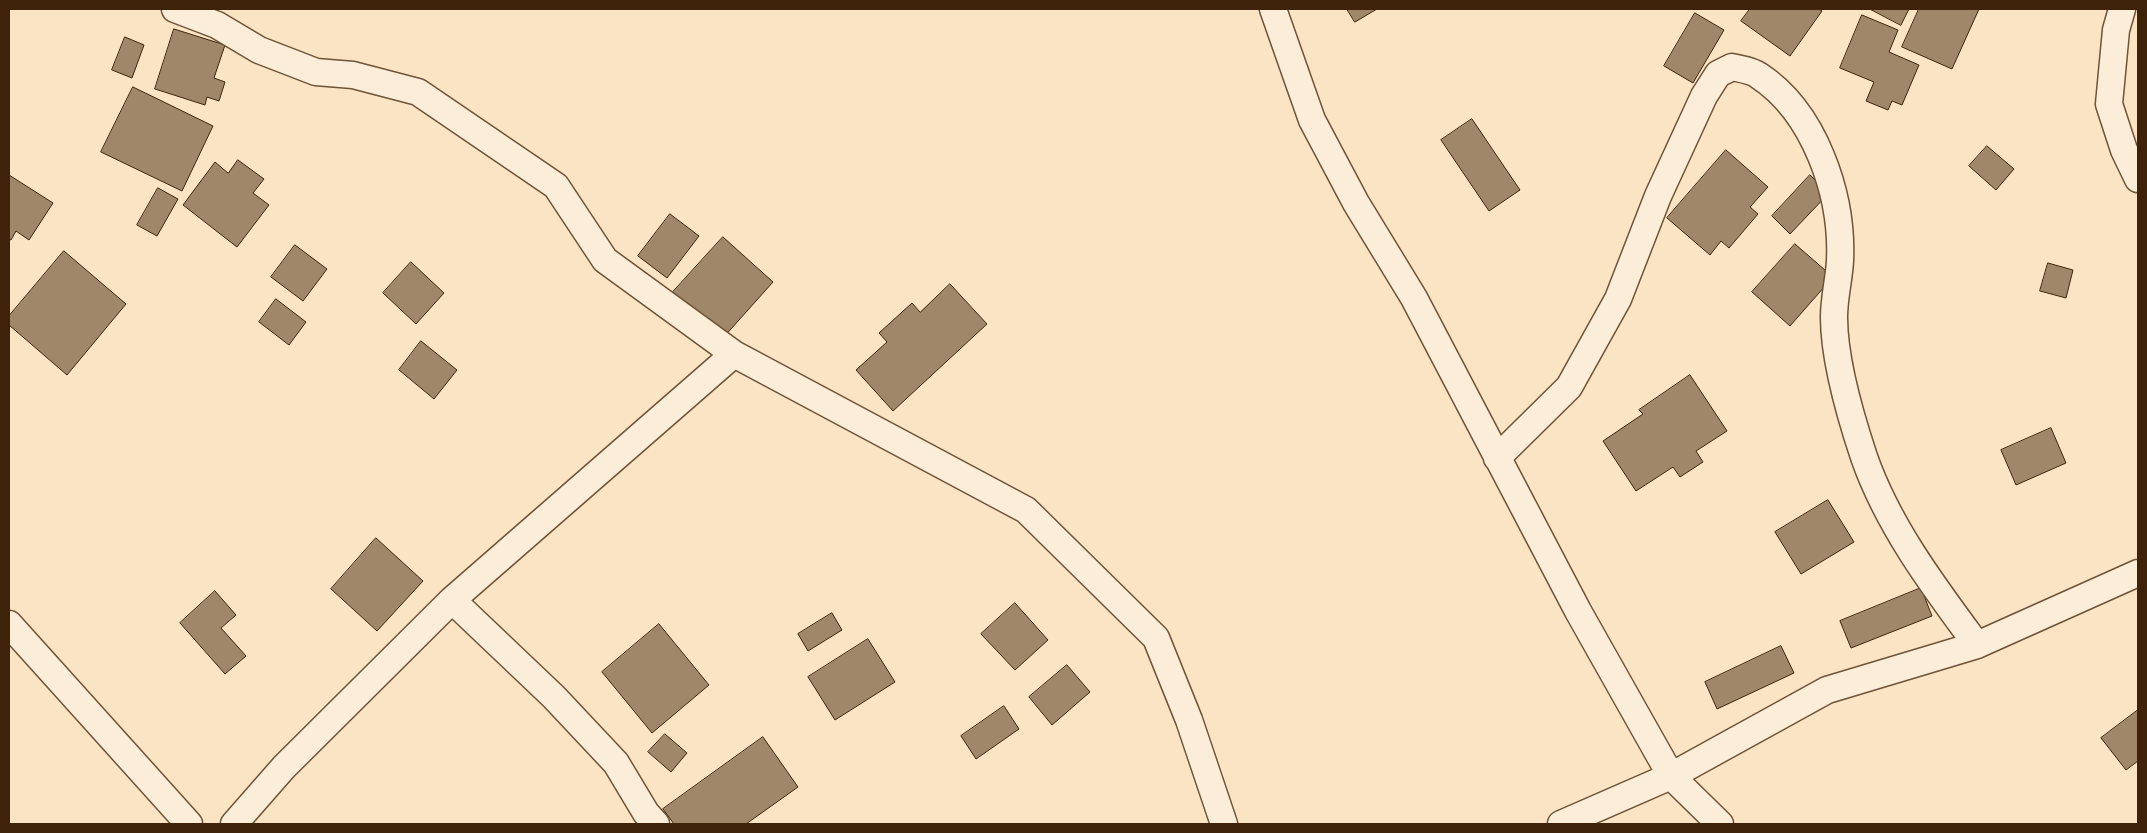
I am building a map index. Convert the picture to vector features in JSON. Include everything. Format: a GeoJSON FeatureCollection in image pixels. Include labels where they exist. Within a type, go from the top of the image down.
{"type":"FeatureCollection","features":[{"type":"Feature","properties":{"kind":"street"},"geometry":{"type":"LineString","coordinates":[[175,9],[217,25],[259,50],[316,72],[353,75],[418,92],[556,186],[606,260],[734,354],[1026,510],[1156,638],[1189,720],[1224,824]]}},
{"type":"Feature","properties":{"kind":"street"},"geometry":{"type":"LineString","coordinates":[[1273,9],[1312,120],[1356,203],[1414,298],[1578,611],[1671,776],[1720,824]]}},
{"type":"Feature","properties":{"kind":"street"},"geometry":{"type":"LineString","coordinates":[[2122,9],[2116,30],[2109,104],[2124,150],[2138,179]]}},
{"type":"Feature","properties":{"kind":"street"},"geometry":{"type":"LineString","coordinates":[[1497,458],[1569,387],[1618,299],[1658,196],[1704,96],[1718,74],[1732,67],[1756,74],[1790,101],[1817,147],[1830,178],[1838,210],[1840,260],[1834,316],[1837,360],[1865,458],[1889,513],[1933,586],[1977,645]]}},
{"type":"Feature","properties":{"kind":"street"},"geometry":{"type":"LineString","coordinates":[[234,824],[284,767],[452,600],[734,354]]}},
{"type":"Feature","properties":{"kind":"street"},"geometry":{"type":"LineString","coordinates":[[1561,824],[1671,776],[1826,690],[1977,645],[2138,572]]}},
{"type":"Feature","properties":{"kind":"street"},"geometry":{"type":"LineString","coordinates":[[452,600],[554,697],[616,764],[646,813],[656,824]]}},
{"type":"Feature","properties":{"kind":"street"},"geometry":{"type":"LineString","coordinates":[[9,624],[189,824]]}},
{"type":"Feature","properties":{"kind":"building"},"geometry":{"type":"Polygon","coordinates":[[[1347,9],[1377,9],[1355,22],[1347,9]]]}},
{"type":"Feature","properties":{"kind":"building"},"geometry":{"type":"Polygon","coordinates":[[[1750,9],[1819,9],[1822,11],[1790,56],[1741,21],[1750,9]]]}},
{"type":"Feature","properties":{"kind":"building"},"geometry":{"type":"Polygon","coordinates":[[[1870,9],[1909,9],[1901,25],[1870,9]]]}},
{"type":"Feature","properties":{"kind":"building"},"geometry":{"type":"Polygon","coordinates":[[[1919,9],[1979,9],[1952,69],[1902,47],[1919,9]]]}},
{"type":"Feature","properties":{"kind":"building"},"geometry":{"type":"Polygon","coordinates":[[[1695,13],[1724,30],[1693,83],[1664,66],[1695,13]]]}},
{"type":"Feature","properties":{"kind":"building"},"geometry":{"type":"Polygon","coordinates":[[[1862,15],[1898,30],[1889,52],[1919,65],[1902,105],[1892,101],[1888,110],[1866,101],[1874,82],[1840,68],[1862,15]]]}},
{"type":"Feature","properties":{"kind":"building"},"geometry":{"type":"Polygon","coordinates":[[[174,29],[225,45],[214,78],[225,82],[219,101],[207,97],[205,105],[155,89],[174,29]]]}},
{"type":"Feature","properties":{"kind":"building"},"geometry":{"type":"Polygon","coordinates":[[[125,37],[144,45],[132,78],[112,70],[125,37]]]}},
{"type":"Feature","properties":{"kind":"building"},"geometry":{"type":"Polygon","coordinates":[[[133,87],[213,126],[182,191],[101,152],[133,87]]]}},
{"type":"Feature","properties":{"kind":"building"},"geometry":{"type":"Polygon","coordinates":[[[1472,119],[1520,190],[1489,211],[1441,140],[1472,119]]]}},
{"type":"Feature","properties":{"kind":"building"},"geometry":{"type":"Polygon","coordinates":[[[1987,146],[2014,169],[1996,190],[1969,166],[1987,146]]]}},
{"type":"Feature","properties":{"kind":"building"},"geometry":{"type":"Polygon","coordinates":[[[1726,150],[1768,187],[1750,207],[1758,214],[1729,248],[1721,241],[1710,255],[1667,218],[1726,150]]]}},
{"type":"Feature","properties":{"kind":"building"},"geometry":{"type":"Polygon","coordinates":[[[238,160],[264,179],[253,193],[269,205],[237,247],[183,205],[215,162],[228,173],[238,160]]]}},
{"type":"Feature","properties":{"kind":"building"},"geometry":{"type":"Polygon","coordinates":[[[9,175],[53,203],[29,240],[16,231],[11,240],[9,239],[9,175]]]}},
{"type":"Feature","properties":{"kind":"building"},"geometry":{"type":"Polygon","coordinates":[[[1810,175],[1829,193],[1790,234],[1772,216],[1810,175]]]}},
{"type":"Feature","properties":{"kind":"building"},"geometry":{"type":"Polygon","coordinates":[[[158,188],[178,199],[157,236],[137,225],[158,188]]]}},
{"type":"Feature","properties":{"kind":"building"},"geometry":{"type":"Polygon","coordinates":[[[670,214],[699,236],[667,278],[638,256],[670,214]]]}},
{"type":"Feature","properties":{"kind":"building"},"geometry":{"type":"Polygon","coordinates":[[[723,237],[773,282],[722,339],[672,293],[723,237]]]}},
{"type":"Feature","properties":{"kind":"building"},"geometry":{"type":"Polygon","coordinates":[[[1795,244],[1833,277],[1790,326],[1752,292],[1795,244]]]}},
{"type":"Feature","properties":{"kind":"building"},"geometry":{"type":"Polygon","coordinates":[[[295,245],[327,269],[303,301],[271,277],[295,245]]]}},
{"type":"Feature","properties":{"kind":"building"},"geometry":{"type":"Polygon","coordinates":[[[64,251],[126,304],[67,375],[9,325],[9,316],[64,251]]]}},
{"type":"Feature","properties":{"kind":"building"},"geometry":{"type":"Polygon","coordinates":[[[411,262],[444,293],[416,324],[383,293],[411,262]]]}},
{"type":"Feature","properties":{"kind":"building"},"geometry":{"type":"Polygon","coordinates":[[[2048,263],[2073,270],[2066,298],[2040,291],[2048,263]]]}},
{"type":"Feature","properties":{"kind":"building"},"geometry":{"type":"Polygon","coordinates":[[[950,284],[987,324],[893,411],[856,370],[887,342],[879,333],[912,303],[920,312],[950,284]]]}},
{"type":"Feature","properties":{"kind":"building"},"geometry":{"type":"Polygon","coordinates":[[[276,299],[306,322],[289,345],[259,322],[276,299]]]}},
{"type":"Feature","properties":{"kind":"building"},"geometry":{"type":"Polygon","coordinates":[[[421,341],[457,370],[434,399],[399,370],[421,341]]]}},
{"type":"Feature","properties":{"kind":"building"},"geometry":{"type":"Polygon","coordinates":[[[1690,375],[1727,431],[1696,451],[1703,462],[1680,477],[1673,467],[1636,491],[1603,441],[1643,414],[1639,410],[1690,375]]]}},
{"type":"Feature","properties":{"kind":"building"},"geometry":{"type":"Polygon","coordinates":[[[2051,428],[2066,463],[2016,485],[2001,450],[2051,428]]]}},
{"type":"Feature","properties":{"kind":"building"},"geometry":{"type":"Polygon","coordinates":[[[1828,500],[1854,542],[1801,574],[1775,532],[1828,500]]]}},
{"type":"Feature","properties":{"kind":"building"},"geometry":{"type":"Polygon","coordinates":[[[376,538],[423,581],[377,631],[331,589],[376,538]]]}},
{"type":"Feature","properties":{"kind":"building"},"geometry":{"type":"Polygon","coordinates":[[[1921,588],[1932,616],[1851,648],[1840,621],[1921,588]]]}},
{"type":"Feature","properties":{"kind":"building"},"geometry":{"type":"Polygon","coordinates":[[[215,591],[236,615],[221,628],[246,656],[225,674],[180,623],[215,591]]]}},
{"type":"Feature","properties":{"kind":"building"},"geometry":{"type":"Polygon","coordinates":[[[1015,603],[1048,640],[1015,670],[981,634],[1015,603]]]}},
{"type":"Feature","properties":{"kind":"building"},"geometry":{"type":"Polygon","coordinates":[[[832,613],[842,630],[808,651],[798,634],[832,613]]]}},
{"type":"Feature","properties":{"kind":"building"},"geometry":{"type":"Polygon","coordinates":[[[659,624],[709,685],[652,733],[602,672],[659,624]]]}},
{"type":"Feature","properties":{"kind":"building"},"geometry":{"type":"Polygon","coordinates":[[[868,639],[895,682],[835,720],[808,677],[868,639]]]}},
{"type":"Feature","properties":{"kind":"building"},"geometry":{"type":"Polygon","coordinates":[[[1781,646],[1794,673],[1717,709],[1705,682],[1781,646]]]}},
{"type":"Feature","properties":{"kind":"building"},"geometry":{"type":"Polygon","coordinates":[[[1067,665],[1090,692],[1052,725],[1029,697],[1067,665]]]}},
{"type":"Feature","properties":{"kind":"building"},"geometry":{"type":"Polygon","coordinates":[[[1004,706],[1019,729],[976,759],[961,736],[1004,706]]]}},
{"type":"Feature","properties":{"kind":"building"},"geometry":{"type":"Polygon","coordinates":[[[2138,710],[2138,761],[2126,770],[2101,738],[2138,710]]]}},
{"type":"Feature","properties":{"kind":"building"},"geometry":{"type":"Polygon","coordinates":[[[665,734],[687,753],[671,772],[648,752],[665,734]]]}},
{"type":"Feature","properties":{"kind":"building"},"geometry":{"type":"Polygon","coordinates":[[[763,737],[798,787],[746,824],[674,824],[663,809],[763,737]]]}}]}
